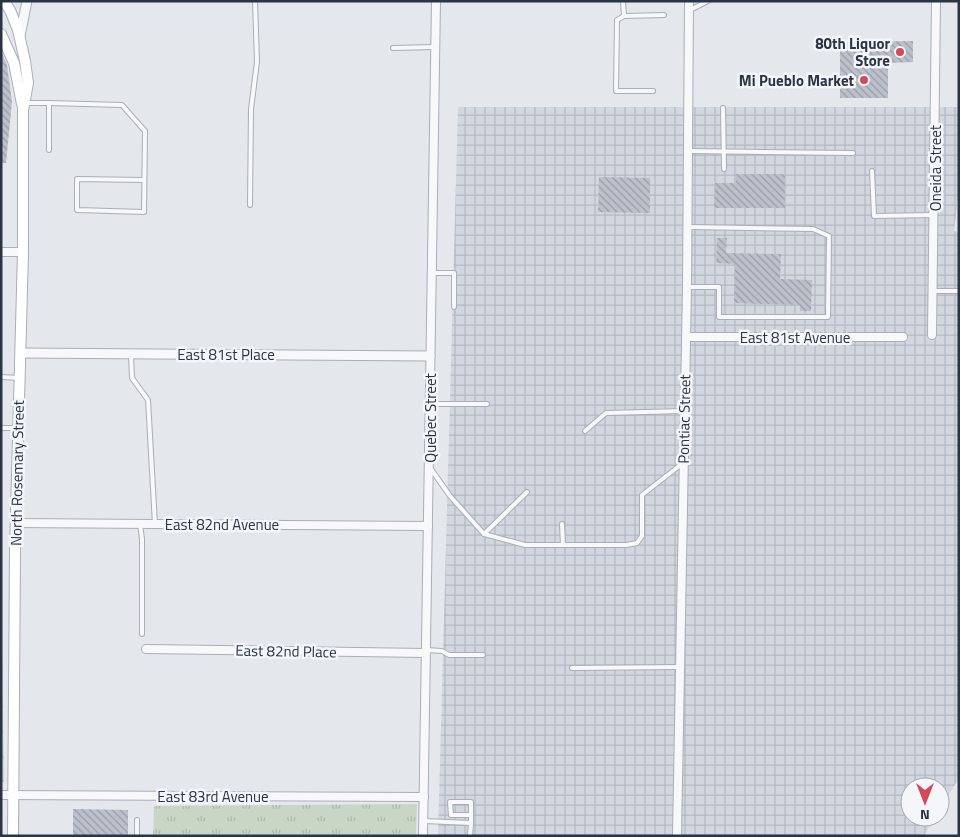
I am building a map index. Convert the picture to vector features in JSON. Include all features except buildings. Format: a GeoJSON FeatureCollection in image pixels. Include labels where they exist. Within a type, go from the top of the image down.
{"type":"FeatureCollection","features":[{"type":"Feature","properties":{"kind":"main road","name":"North Rosemary Street"},"geometry":{"type":"LineString","coordinates":[[4,1],[10,10],[20,36],[28,82],[24,106],[22,353],[16,523],[13,836]]}},
{"type":"Feature","properties":{"kind":"main road","name":"North Rosemary Street"},"geometry":{"type":"LineString","coordinates":[[1,34],[14,63],[24,106]]}},
{"type":"Feature","properties":{"kind":"street"},"geometry":{"type":"LineString","coordinates":[[20,36],[27,1]]}},
{"type":"Feature","properties":{"kind":"street","name":"Quebec Street"},"geometry":{"type":"LineString","coordinates":[[424,836],[436,1]]}},
{"type":"Feature","properties":{"kind":"street","name":"Pontiac Street"},"geometry":{"type":"LineString","coordinates":[[677,836],[688,227],[689,1]]}},
{"type":"Feature","properties":{"kind":"street","name":"Oneida Street"},"geometry":{"type":"LineString","coordinates":[[932,335],[936,1]]}},
{"type":"Feature","properties":{"kind":"street"},"geometry":{"type":"LineString","coordinates":[[1,252],[23,252]]}},
{"type":"Feature","properties":{"kind":"street","name":"East 81st Avenue"},"geometry":{"type":"LineString","coordinates":[[686,337],[903,336]]}},
{"type":"Feature","properties":{"kind":"street","name":"East 81st Place"},"geometry":{"type":"LineString","coordinates":[[22,353],[430,356]]}},
{"type":"Feature","properties":{"kind":"street","name":"East 82nd Avenue"},"geometry":{"type":"LineString","coordinates":[[16,523],[428,526]]}},
{"type":"Feature","properties":{"kind":"street","name":"East 82nd Place"},"geometry":{"type":"LineString","coordinates":[[146,649],[426,651]]}},
{"type":"Feature","properties":{"kind":"street","name":"East 83rd Avenue"},"geometry":{"type":"LineString","coordinates":[[1,796],[424,796]]}},
{"type":"Feature","properties":{"kind":"lane"},"geometry":{"type":"LineString","coordinates":[[250,205],[251,108],[257,62],[255,1]]}},
{"type":"Feature","properties":{"kind":"lane"},"geometry":{"type":"LineString","coordinates":[[624,1],[624,16]]}},
{"type":"Feature","properties":{"kind":"lane"},"geometry":{"type":"LineString","coordinates":[[689,11],[708,1]]}},
{"type":"Feature","properties":{"kind":"lane"},"geometry":{"type":"LineString","coordinates":[[653,91],[616,91],[617,20],[624,16],[664,15]]}},
{"type":"Feature","properties":{"kind":"lane"},"geometry":{"type":"LineString","coordinates":[[393,48],[435,47]]}},
{"type":"Feature","properties":{"kind":"lane"},"geometry":{"type":"LineString","coordinates":[[49,103],[49,150]]}},
{"type":"Feature","properties":{"kind":"lane"},"geometry":{"type":"LineString","coordinates":[[24,106],[49,103],[122,105],[145,131],[144,212],[77,210],[78,179],[144,180]]}},
{"type":"Feature","properties":{"kind":"lane"},"geometry":{"type":"LineString","coordinates":[[723,108],[724,169]]}},
{"type":"Feature","properties":{"kind":"lane"},"geometry":{"type":"LineString","coordinates":[[688,150],[853,153]]}},
{"type":"Feature","properties":{"kind":"lane"},"geometry":{"type":"LineString","coordinates":[[872,171],[874,216],[934,215]]}},
{"type":"Feature","properties":{"kind":"lane"},"geometry":{"type":"LineString","coordinates":[[687,287],[719,288],[719,317],[828,317],[829,236],[813,229],[688,227]]}},
{"type":"Feature","properties":{"kind":"lane"},"geometry":{"type":"LineString","coordinates":[[432,273],[454,273],[454,307]]}},
{"type":"Feature","properties":{"kind":"lane"},"geometry":{"type":"LineString","coordinates":[[934,291],[959,291]]}},
{"type":"Feature","properties":{"kind":"lane"},"geometry":{"type":"LineString","coordinates":[[131,354],[132,378],[148,400],[155,524]]}},
{"type":"Feature","properties":{"kind":"lane"},"geometry":{"type":"LineString","coordinates":[[1,377],[20,378]]}},
{"type":"Feature","properties":{"kind":"lane"},"geometry":{"type":"LineString","coordinates":[[430,404],[487,404]]}},
{"type":"Feature","properties":{"kind":"lane"},"geometry":{"type":"LineString","coordinates":[[585,431],[606,413],[684,411]]}},
{"type":"Feature","properties":{"kind":"lane"},"geometry":{"type":"LineString","coordinates":[[1,428],[18,428]]}},
{"type":"Feature","properties":{"kind":"lane"},"geometry":{"type":"LineString","coordinates":[[429,467],[450,496],[484,534],[526,545],[626,545],[637,543],[642,536],[642,495],[684,463]]}},
{"type":"Feature","properties":{"kind":"lane"},"geometry":{"type":"LineString","coordinates":[[484,534],[527,492]]}},
{"type":"Feature","properties":{"kind":"lane"},"geometry":{"type":"LineString","coordinates":[[140,524],[142,539],[142,634]]}},
{"type":"Feature","properties":{"kind":"lane"},"geometry":{"type":"LineString","coordinates":[[562,524],[563,545]]}},
{"type":"Feature","properties":{"kind":"lane"},"geometry":{"type":"LineString","coordinates":[[426,651],[442,651],[449,655],[483,655]]}},
{"type":"Feature","properties":{"kind":"lane"},"geometry":{"type":"LineString","coordinates":[[572,668],[680,667]]}},
{"type":"Feature","properties":{"kind":"lane"},"geometry":{"type":"LineString","coordinates":[[470,815],[451,814],[450,802],[470,802],[470,815],[470,836]]}},
{"type":"Feature","properties":{"kind":"lane"},"geometry":{"type":"LineString","coordinates":[[137,820],[137,836]]}},
{"type":"Feature","properties":{"kind":"lane"},"geometry":{"type":"LineString","coordinates":[[424,821],[470,823]]}},
{"type":"Feature","properties":{"kind":"shaded area"},"geometry":{"type":"Polygon","coordinates":[[[458,107],[959,107],[959,191],[954,231],[959,232],[959,778],[950,793],[950,777],[900,777],[900,827],[929,827],[924,836],[438,836],[458,107]]]}},
{"type":"Feature","properties":{"kind":"green space"},"geometry":{"type":"Polygon","coordinates":[[[1,588],[4,782],[1,782],[1,588]]]}},
{"type":"Feature","properties":{"kind":"green space"},"geometry":{"type":"Polygon","coordinates":[[[417,804],[416,836],[153,836],[154,806],[417,804]]]}},
{"type":"Feature","properties":{"kind":"place","name":"80th Liquor Store"},"geometry":{"type":"Point","coordinates":[900,52]}},
{"type":"Feature","properties":{"kind":"place","name":"Mi Pueblo Market"},"geometry":{"type":"Point","coordinates":[864,80]}}]}
